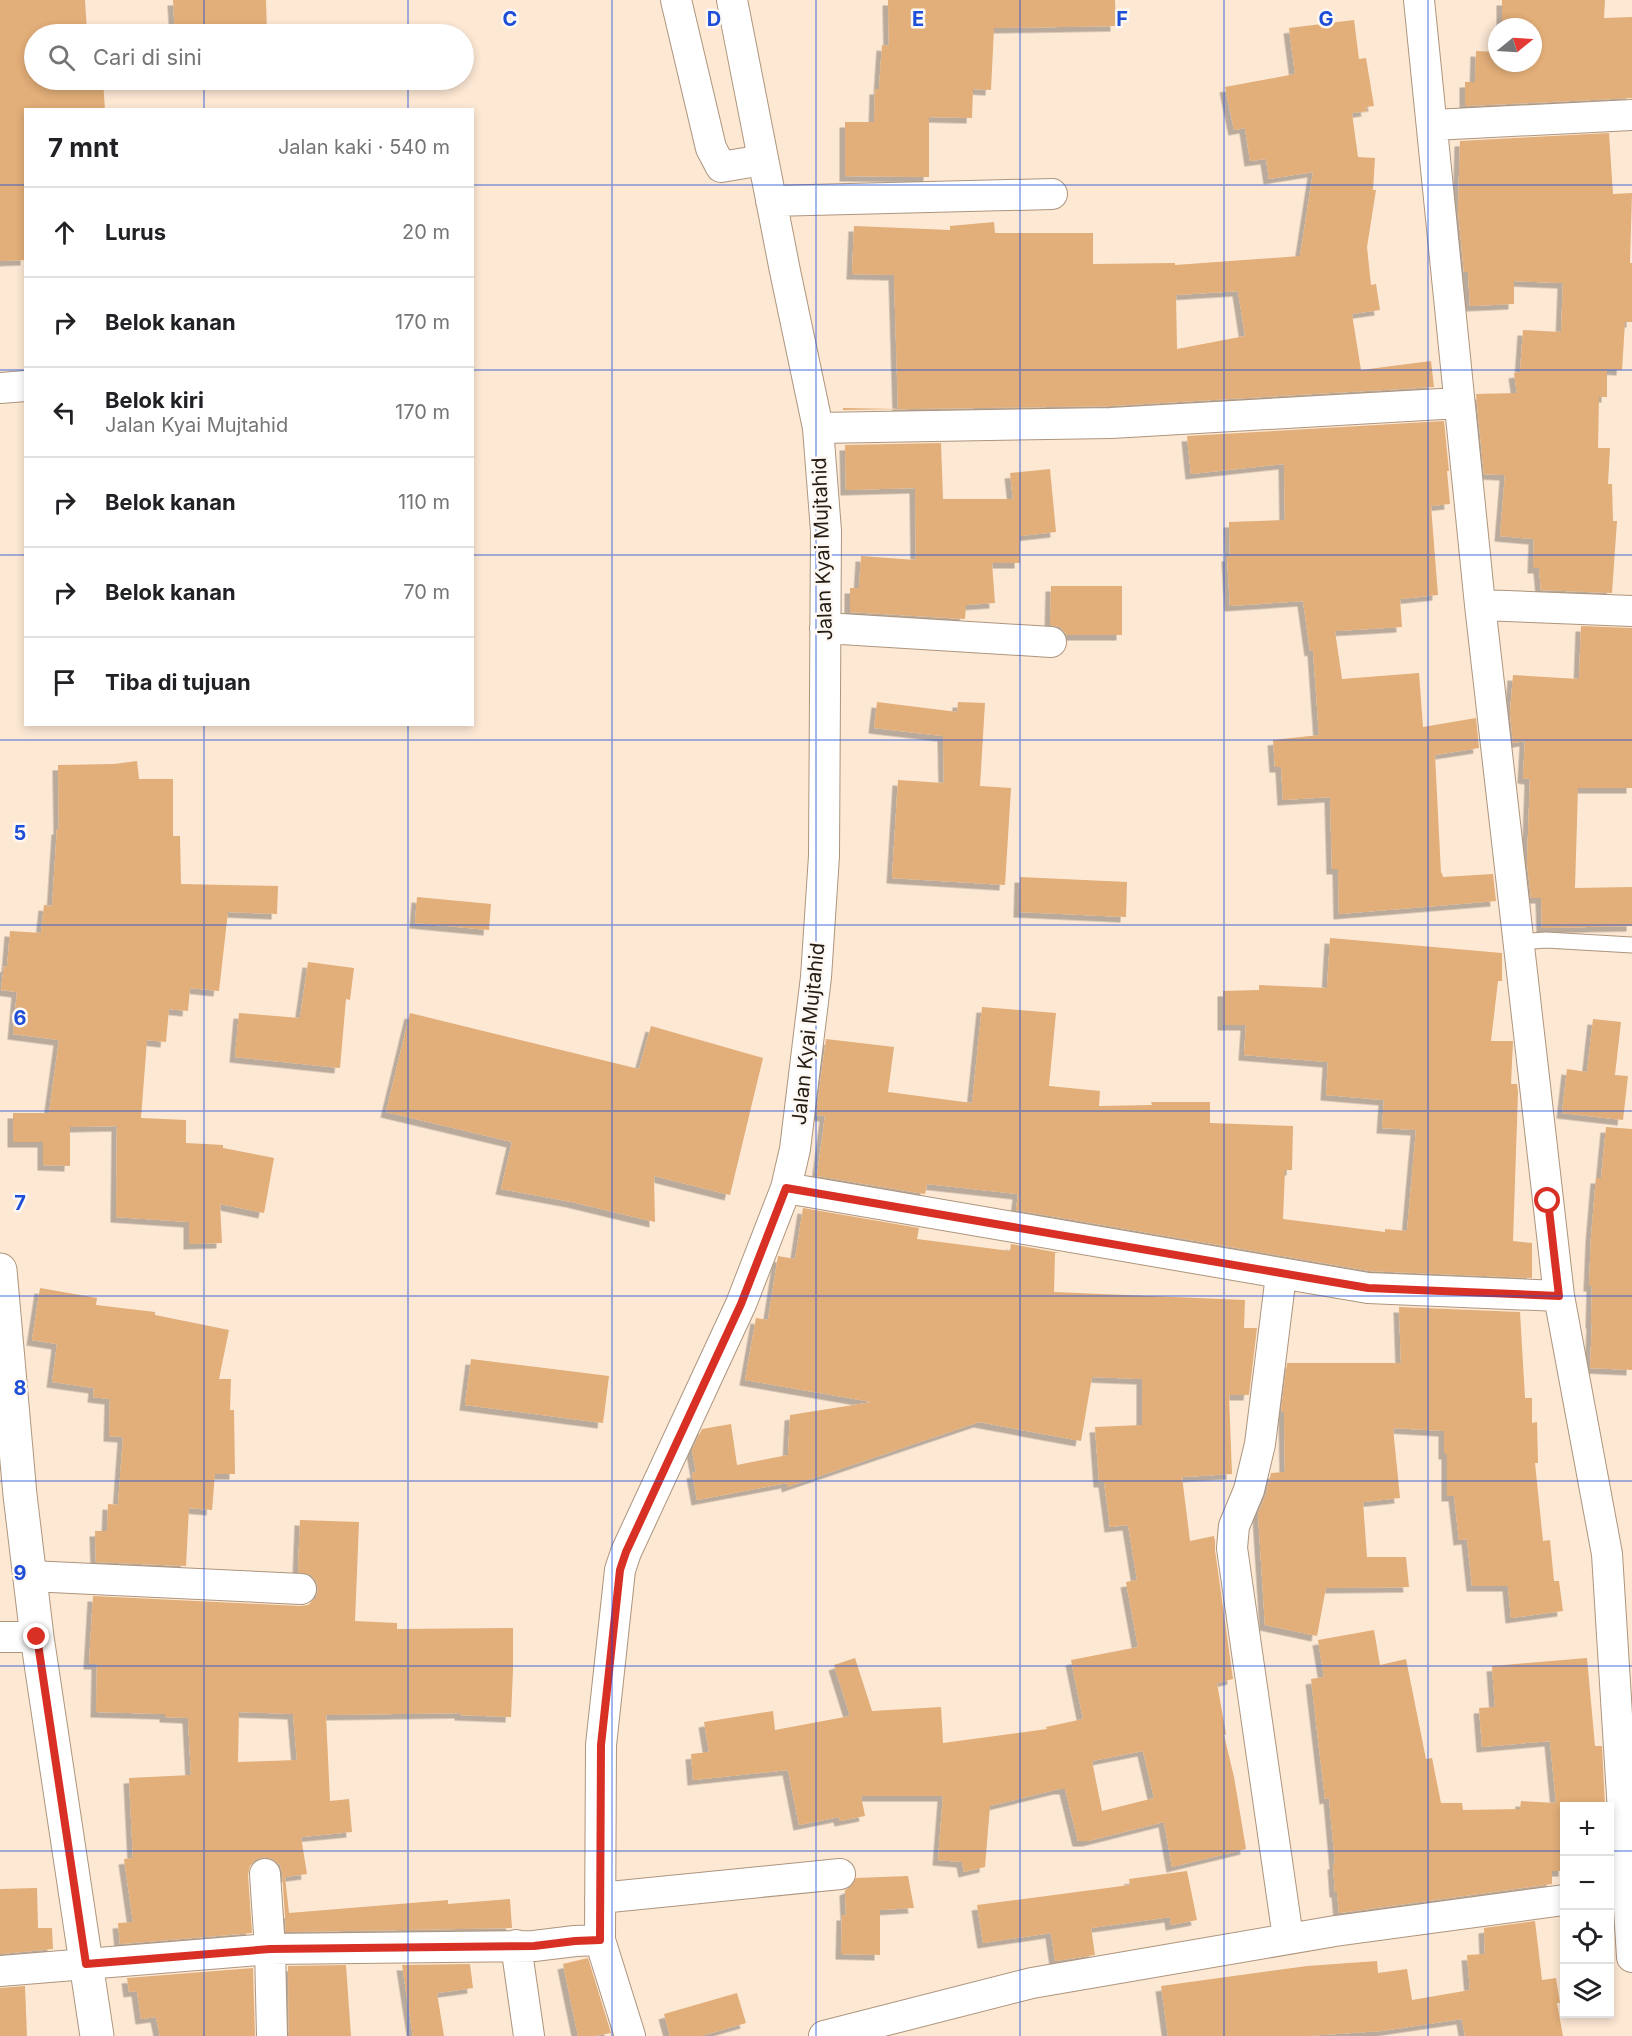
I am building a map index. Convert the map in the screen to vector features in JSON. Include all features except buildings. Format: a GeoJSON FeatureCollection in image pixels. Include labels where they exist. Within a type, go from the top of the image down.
{"type":"FeatureCollection","features":[{"type":"Feature","properties":{"kind":"street"},"geometry":{"type":"LineString","coordinates":[[676,0],[711,148],[721,167],[749,163]]}},
{"type":"Feature","properties":{"kind":"street","name":"Jalan Kyai Mujtahid"},"geometry":{"type":"LineString","coordinates":[[630,2036],[587,1940],[600,1898],[601,1745],[620,1570],[626,1552],[741,1304],[786,1188],[795,1149],[816,977],[824,856],[826,531],[818,428],[771,201],[749,163],[732,0]]}},
{"type":"Feature","properties":{"kind":"street"},"geometry":{"type":"LineString","coordinates":[[1419,0],[1480,605],[1559,1296],[1607,1554],[1618,1893],[1632,1957]]}},
{"type":"Feature","properties":{"kind":"street"},"geometry":{"type":"LineString","coordinates":[[1432,125],[1632,116]]}},
{"type":"Feature","properties":{"kind":"street"},"geometry":{"type":"LineString","coordinates":[[771,201],[1052,194]]}},
{"type":"Feature","properties":{"kind":"street"},"geometry":{"type":"LineString","coordinates":[[0,388],[24,386]]}},
{"type":"Feature","properties":{"kind":"street"},"geometry":{"type":"LineString","coordinates":[[818,428],[1111,423],[1459,403]]}},
{"type":"Feature","properties":{"kind":"street"},"geometry":{"type":"LineString","coordinates":[[1480,605],[1632,611]]}},
{"type":"Feature","properties":{"kind":"street"},"geometry":{"type":"LineString","coordinates":[[825,628],[1051,642]]}},
{"type":"Feature","properties":{"kind":"street"},"geometry":{"type":"LineString","coordinates":[[786,1188],[1281,1275],[1368,1288],[1559,1296]]}},
{"type":"Feature","properties":{"kind":"street"},"geometry":{"type":"LineString","coordinates":[[0,1270],[20,1495],[37,1637],[97,2036]]}},
{"type":"Feature","properties":{"kind":"street"},"geometry":{"type":"LineString","coordinates":[[1281,1275],[1260,1444],[1249,1490],[1234,1526],[1232,1548],[1288,1938]]}},
{"type":"Feature","properties":{"kind":"street"},"geometry":{"type":"LineString","coordinates":[[30,1576],[301,1589]]}},
{"type":"Feature","properties":{"kind":"street"},"geometry":{"type":"LineString","coordinates":[[0,1637],[37,1637]]}},
{"type":"Feature","properties":{"kind":"street"},"geometry":{"type":"LineString","coordinates":[[266,1874],[272,2036]]}},
{"type":"Feature","properties":{"kind":"street"},"geometry":{"type":"LineString","coordinates":[[600,1898],[840,1874]]}},
{"type":"Feature","properties":{"kind":"street"},"geometry":{"type":"LineString","coordinates":[[824,2036],[1032,1983],[1288,1938],[1560,1901]]}},
{"type":"Feature","properties":{"kind":"street"},"geometry":{"type":"LineString","coordinates":[[0,1971],[270,1949],[525,1946],[587,1940]]}},
{"type":"Feature","properties":{"kind":"street"},"geometry":{"type":"LineString","coordinates":[[525,1946],[529,2036]]}},
{"type":"Feature","properties":{"kind":"lane"},"geometry":{"type":"LineString","coordinates":[[1520,942],[1546,940],[1632,945]]}},
{"type":"Feature","properties":{"kind":"route"},"geometry":{"type":"LineString","coordinates":[[37,1637],[86,1964],[270,1949],[534,1946],[600,1940],[601,1745],[620,1570],[626,1552],[741,1304],[786,1188],[1281,1275],[1368,1288],[1559,1296],[1548,1201]]}}]}
